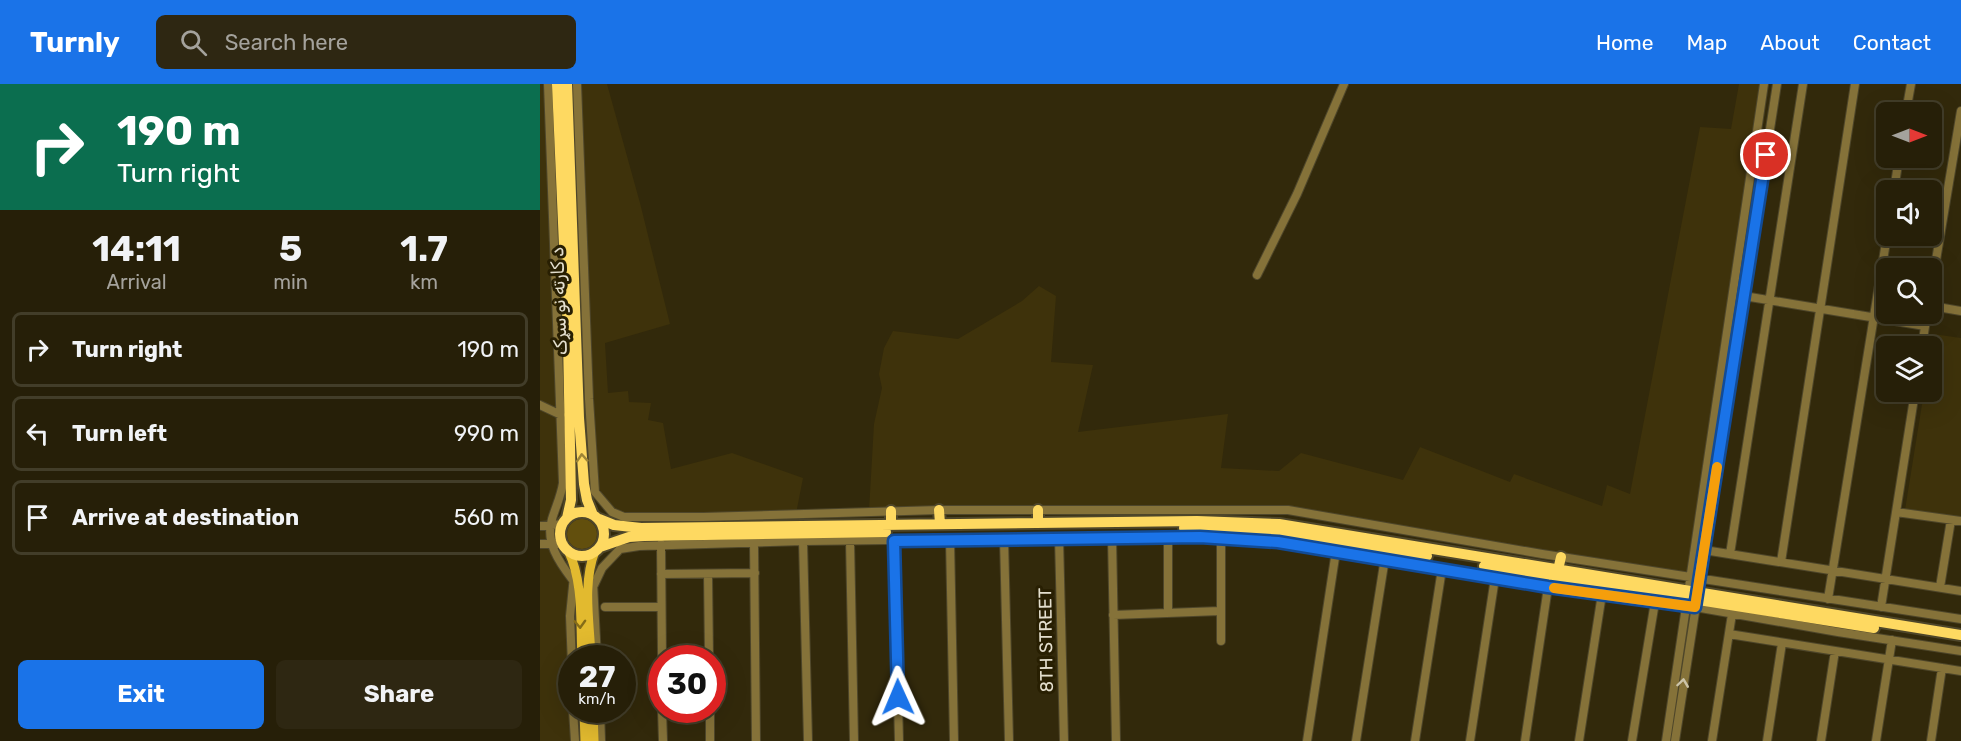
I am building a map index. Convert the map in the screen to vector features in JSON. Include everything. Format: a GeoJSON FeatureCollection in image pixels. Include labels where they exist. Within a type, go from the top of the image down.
{"type":"FeatureCollection","features":[{"type":"Feature","properties":{"kind":"highway","name":"د کارته نو سړک"},"geometry":{"type":"LineString","coordinates":[[557,84],[565,159],[584,484],[587,500],[596,517]]}},
{"type":"Feature","properties":{"kind":"highway","name":"د کارته نو سړک"},"geometry":{"type":"LineString","coordinates":[[565,521],[571,500],[567,478],[568,338],[562,222],[567,84]]}},
{"type":"Feature","properties":{"kind":"highway"},"geometry":{"type":"LineString","coordinates":[[554,234],[562,222]]}},
{"type":"Feature","properties":{"kind":"highway"},"geometry":{"type":"LineString","coordinates":[[939,510],[940,524]]}},
{"type":"Feature","properties":{"kind":"highway"},"geometry":{"type":"LineString","coordinates":[[1038,510],[1038,523]]}},
{"type":"Feature","properties":{"kind":"highway"},"geometry":{"type":"LineString","coordinates":[[891,511],[891,525]]}},
{"type":"Feature","properties":{"kind":"highway"},"geometry":{"type":"LineString","coordinates":[[1961,635],[1692,599],[1558,570],[1219,515],[1171,515],[1038,523],[641,528],[614,525],[579,512],[565,521],[561,538],[566,547],[581,555],[629,537],[1229,529],[1326,539],[1692,599],[1961,641]]}},
{"type":"Feature","properties":{"kind":"highway"},"geometry":{"type":"LineString","coordinates":[[596,517],[604,533],[597,549]]}},
{"type":"Feature","properties":{"kind":"highway"},"geometry":{"type":"LineString","coordinates":[[1558,570],[1561,557]]}},
{"type":"Feature","properties":{"kind":"main road"},"geometry":{"type":"LineString","coordinates":[[566,547],[579,590],[581,645]]}},
{"type":"Feature","properties":{"kind":"main road"},"geometry":{"type":"LineString","coordinates":[[591,645],[589,576],[591,562],[597,549]]}},
{"type":"Feature","properties":{"kind":"main road"},"geometry":{"type":"LineString","coordinates":[[584,723],[585,741]]}},
{"type":"Feature","properties":{"kind":"main road"},"geometry":{"type":"LineString","coordinates":[[593,723],[594,741]]}},
{"type":"Feature","properties":{"kind":"street"},"geometry":{"type":"LineString","coordinates":[[548,84],[565,159],[589,399],[595,492]]}},
{"type":"Feature","properties":{"kind":"street"},"geometry":{"type":"LineString","coordinates":[[571,645],[570,616],[574,576],[555,554],[551,543],[551,526],[567,478],[561,415],[554,234],[577,84]]}},
{"type":"Feature","properties":{"kind":"street"},"geometry":{"type":"LineString","coordinates":[[1257,275],[1297,194],[1344,84]]}},
{"type":"Feature","properties":{"kind":"street"},"geometry":{"type":"LineString","coordinates":[[1675,741],[1692,599],[1764,84]]}},
{"type":"Feature","properties":{"kind":"street"},"geometry":{"type":"LineString","coordinates":[[1695,578],[1704,550],[1777,84]]}},
{"type":"Feature","properties":{"kind":"street"},"geometry":{"type":"LineString","coordinates":[[1730,554],[1803,84]]}},
{"type":"Feature","properties":{"kind":"street"},"geometry":{"type":"LineString","coordinates":[[1781,562],[1855,84]]}},
{"type":"Feature","properties":{"kind":"street"},"geometry":{"type":"LineString","coordinates":[[1908,102],[1911,84]]}},
{"type":"Feature","properties":{"kind":"street"},"geometry":{"type":"LineString","coordinates":[[1936,258],[1961,111]]}},
{"type":"Feature","properties":{"kind":"street"},"geometry":{"type":"LineString","coordinates":[[1828,598],[1885,246]]}},
{"type":"Feature","properties":{"kind":"street"},"geometry":{"type":"LineString","coordinates":[[1744,297],[1925,326],[1924,336]]}},
{"type":"Feature","properties":{"kind":"street"},"geometry":{"type":"LineString","coordinates":[[1942,308],[1961,311]]}},
{"type":"Feature","properties":{"kind":"street"},"geometry":{"type":"LineString","coordinates":[[1881,607],[1913,402]]}},
{"type":"Feature","properties":{"kind":"street"},"geometry":{"type":"LineString","coordinates":[[540,405],[561,415]]}},
{"type":"Feature","properties":{"kind":"street"},"geometry":{"type":"LineString","coordinates":[[584,484],[595,492],[612,512],[624,517],[939,510],[1038,510],[1171,515]]}},
{"type":"Feature","properties":{"kind":"street"},"geometry":{"type":"LineString","coordinates":[[1219,515],[1288,510],[1561,557],[1961,620]]}},
{"type":"Feature","properties":{"kind":"street"},"geometry":{"type":"LineString","coordinates":[[1896,512],[1961,521]]}},
{"type":"Feature","properties":{"kind":"street"},"geometry":{"type":"LineString","coordinates":[[614,525],[624,517]]}},
{"type":"Feature","properties":{"kind":"street"},"geometry":{"type":"LineString","coordinates":[[1940,587],[1951,520]]}},
{"type":"Feature","properties":{"kind":"street"},"geometry":{"type":"LineString","coordinates":[[540,526],[551,526],[565,521]]}},
{"type":"Feature","properties":{"kind":"street"},"geometry":{"type":"LineString","coordinates":[[594,585],[602,568],[629,537]]}},
{"type":"Feature","properties":{"kind":"street"},"geometry":{"type":"LineString","coordinates":[[620,549],[661,544],[1059,538],[1168,538],[1278,542],[1385,558],[1548,587],[1655,602],[1692,599],[1732,614],[1961,651]]}},
{"type":"Feature","properties":{"kind":"street","name":"8TH STREET"},"geometry":{"type":"LineString","coordinates":[[1059,538],[1064,741]]}},
{"type":"Feature","properties":{"kind":"street"},"geometry":{"type":"LineString","coordinates":[[1112,538],[1116,741]]}},
{"type":"Feature","properties":{"kind":"street"},"geometry":{"type":"LineString","coordinates":[[1168,538],[1168,613]]}},
{"type":"Feature","properties":{"kind":"street"},"geometry":{"type":"LineString","coordinates":[[1004,539],[1010,741]]}},
{"type":"Feature","properties":{"kind":"street"},"geometry":{"type":"LineString","coordinates":[[1221,539],[1221,640]]}},
{"type":"Feature","properties":{"kind":"street"},"geometry":{"type":"LineString","coordinates":[[951,540],[954,741]]}},
{"type":"Feature","properties":{"kind":"street"},"geometry":{"type":"LineString","coordinates":[[803,541],[808,741]]}},
{"type":"Feature","properties":{"kind":"street"},"geometry":{"type":"LineString","coordinates":[[850,541],[854,741]]}},
{"type":"Feature","properties":{"kind":"street"},"geometry":{"type":"LineString","coordinates":[[894,541],[899,741]]}},
{"type":"Feature","properties":{"kind":"street"},"geometry":{"type":"LineString","coordinates":[[540,544],[551,543],[566,547]]}},
{"type":"Feature","properties":{"kind":"street"},"geometry":{"type":"LineString","coordinates":[[754,543],[756,741]]}},
{"type":"Feature","properties":{"kind":"street"},"geometry":{"type":"LineString","coordinates":[[661,544],[662,645]]}},
{"type":"Feature","properties":{"kind":"street"},"geometry":{"type":"LineString","coordinates":[[1704,550],[1961,591]]}},
{"type":"Feature","properties":{"kind":"street"},"geometry":{"type":"LineString","coordinates":[[1307,741],[1336,551]]}},
{"type":"Feature","properties":{"kind":"street"},"geometry":{"type":"LineString","coordinates":[[1356,741],[1385,558]]}},
{"type":"Feature","properties":{"kind":"street"},"geometry":{"type":"LineString","coordinates":[[1415,741],[1442,569]]}},
{"type":"Feature","properties":{"kind":"street"},"geometry":{"type":"LineString","coordinates":[[661,574],[755,573]]}},
{"type":"Feature","properties":{"kind":"street"},"geometry":{"type":"LineString","coordinates":[[708,574],[709,645]]}},
{"type":"Feature","properties":{"kind":"street"},"geometry":{"type":"LineString","coordinates":[[589,576],[594,585],[596,645]]}},
{"type":"Feature","properties":{"kind":"street"},"geometry":{"type":"LineString","coordinates":[[1470,741],[1495,578]]}},
{"type":"Feature","properties":{"kind":"street"},"geometry":{"type":"LineString","coordinates":[[1525,741],[1548,587]]}},
{"type":"Feature","properties":{"kind":"street"},"geometry":{"type":"LineString","coordinates":[[1579,741],[1602,594]]}},
{"type":"Feature","properties":{"kind":"street"},"geometry":{"type":"LineString","coordinates":[[1666,741],[1692,599]]}},
{"type":"Feature","properties":{"kind":"street"},"geometry":{"type":"LineString","coordinates":[[1632,741],[1655,602]]}},
{"type":"Feature","properties":{"kind":"street"},"geometry":{"type":"LineString","coordinates":[[605,607],[661,607]]}},
{"type":"Feature","properties":{"kind":"street"},"geometry":{"type":"LineString","coordinates":[[1113,615],[1220,611]]}},
{"type":"Feature","properties":{"kind":"street"},"geometry":{"type":"LineString","coordinates":[[1712,741],[1732,614]]}},
{"type":"Feature","properties":{"kind":"street"},"geometry":{"type":"LineString","coordinates":[[1729,634],[1961,671]]}},
{"type":"Feature","properties":{"kind":"street"},"geometry":{"type":"LineString","coordinates":[[1876,741],[1892,640]]}},
{"type":"Feature","properties":{"kind":"street"},"geometry":{"type":"LineString","coordinates":[[1767,741],[1782,643]]}},
{"type":"Feature","properties":{"kind":"street"},"geometry":{"type":"LineString","coordinates":[[1821,741],[1835,651]]}},
{"type":"Feature","properties":{"kind":"street"},"geometry":{"type":"LineString","coordinates":[[1931,741],[1942,668]]}},
{"type":"Feature","properties":{"kind":"street"},"geometry":{"type":"LineString","coordinates":[[573,723],[574,741]]}},
{"type":"Feature","properties":{"kind":"street"},"geometry":{"type":"LineString","coordinates":[[600,723],[601,741]]}},
{"type":"Feature","properties":{"kind":"street"},"geometry":{"type":"LineString","coordinates":[[662,723],[663,741]]}},
{"type":"Feature","properties":{"kind":"street"},"geometry":{"type":"LineString","coordinates":[[710,723],[710,741]]}},
{"type":"Feature","properties":{"kind":"shaded area"},"geometry":{"type":"Polygon","coordinates":[[[540,84],[548,84],[563,483],[552,519],[551,543],[572,579],[572,645],[558,645],[558,723],[573,723],[575,741],[540,741],[540,84]]]}},
{"type":"Feature","properties":{"kind":"shaded area"},"geometry":{"type":"Polygon","coordinates":[[[577,84],[607,84],[670,324],[605,343],[608,393],[628,391],[629,402],[651,403],[648,420],[663,423],[671,469],[732,453],[803,478],[796,514],[624,517],[612,512],[595,492],[577,84]]]}},
{"type":"Feature","properties":{"kind":"shaded area"},"geometry":{"type":"Polygon","coordinates":[[[1739,84],[1764,84],[1691,577],[1288,510],[869,511],[874,424],[882,388],[879,374],[884,348],[893,331],[958,339],[1022,301],[1039,286],[1056,296],[1051,362],[1093,365],[1078,432],[1228,414],[1221,468],[1279,471],[1301,453],[1403,480],[1420,447],[1510,482],[1514,474],[1602,506],[1607,485],[1630,494],[1700,127],[1731,129],[1739,84]]]}},
{"type":"Feature","properties":{"kind":"shaded area"},"geometry":{"type":"Polygon","coordinates":[[[1933,334],[1961,338],[1961,518],[1905,510],[1922,402],[1942,402],[1942,336],[1933,336],[1933,334]]]}},
{"type":"Feature","properties":{"kind":"shaded area"},"geometry":{"type":"Polygon","coordinates":[[[582,519],[592,524],[597,534],[592,544],[582,549],[572,544],[567,534],[572,524],[582,519]]]}},
{"type":"Feature","properties":{"kind":"slow traffic"},"geometry":{"type":"LineString","coordinates":[[1554,588],[1695,607],[1717,467]]}},
{"type":"Feature","properties":{"kind":"route"},"geometry":{"type":"LineString","coordinates":[[898,697],[894,541],[1200,537],[1278,542],[1385,558],[1548,587],[1695,607],[1766,155]]}}]}
